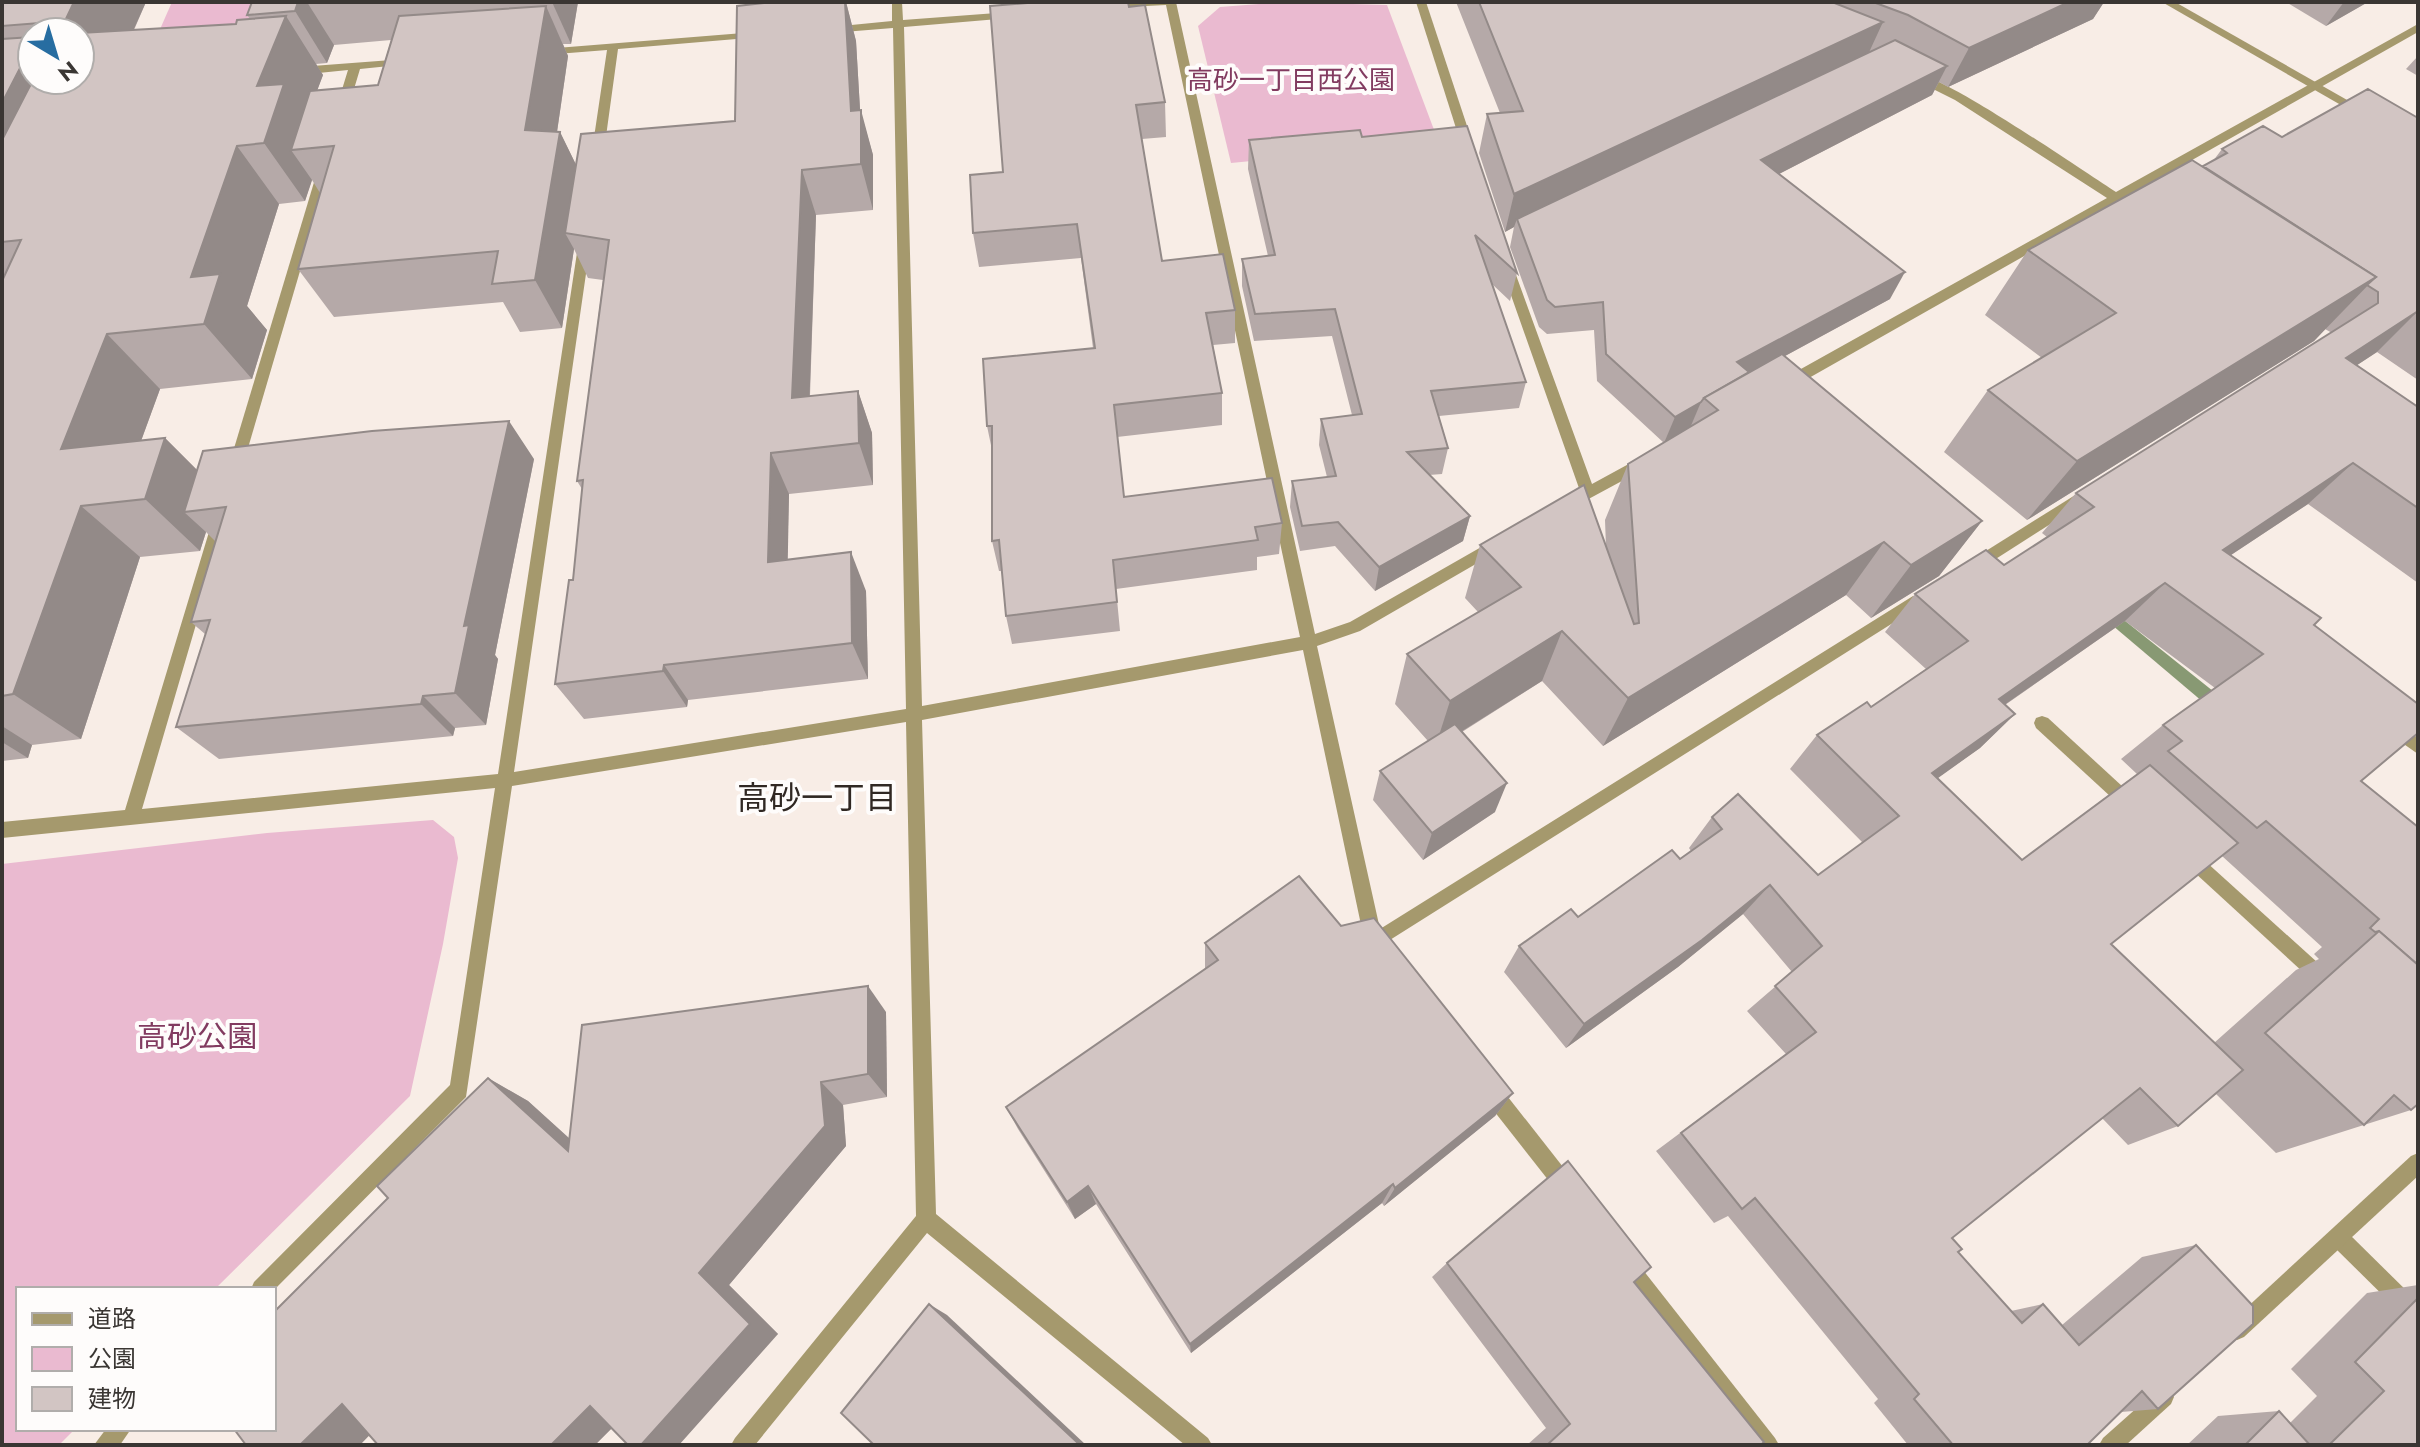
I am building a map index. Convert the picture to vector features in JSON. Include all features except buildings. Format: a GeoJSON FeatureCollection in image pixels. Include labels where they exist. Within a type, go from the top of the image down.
{"type":"FeatureCollection","features":[{"type":"Feature","properties":{"kind":"street"},"geometry":{"type":"LineString","coordinates":[[742,1445],[926,1219],[897,2]]}},
{"type":"Feature","properties":{"kind":"street"},"geometry":{"type":"LineString","coordinates":[[1097,7],[1169,2],[1379,949],[1937,588]]}},
{"type":"Feature","properties":{"kind":"street"},"geometry":{"type":"LineString","coordinates":[[1421,2],[1474,168]]}},
{"type":"Feature","properties":{"kind":"street"},"geometry":{"type":"LineString","coordinates":[[2167,2],[2371,117]]}},
{"type":"Feature","properties":{"kind":"street"},"geometry":{"type":"LineString","coordinates":[[819,31],[1022,14]]}},
{"type":"Feature","properties":{"kind":"street"},"geometry":{"type":"LineString","coordinates":[[1776,389],[2418,27]]}},
{"type":"Feature","properties":{"kind":"street"},"geometry":{"type":"LineString","coordinates":[[537,52],[772,34]]}},
{"type":"Feature","properties":{"kind":"street"},"geometry":{"type":"LineString","coordinates":[[595,171],[613,46]]}},
{"type":"Feature","properties":{"kind":"street"},"geometry":{"type":"LineString","coordinates":[[279,73],[415,61]]}},
{"type":"Feature","properties":{"kind":"street"},"geometry":{"type":"LineString","coordinates":[[337,127],[355,66]]}},
{"type":"Feature","properties":{"kind":"street"},"geometry":{"type":"LineString","coordinates":[[1910,72],[1959,97],[2141,215]]}},
{"type":"Feature","properties":{"kind":"street"},"geometry":{"type":"LineString","coordinates":[[232,479],[327,158]]}},
{"type":"Feature","properties":{"kind":"street"},"geometry":{"type":"LineString","coordinates":[[263,1287],[459,1090],[586,233]]}},
{"type":"Feature","properties":{"kind":"street"},"geometry":{"type":"LineString","coordinates":[[1499,243],[1588,492]]}},
{"type":"Feature","properties":{"kind":"street"},"geometry":{"type":"LineString","coordinates":[[1561,508],[1656,456]]}},
{"type":"Feature","properties":{"kind":"street"},"geometry":{"type":"LineString","coordinates":[[1964,571],[2095,489]]}},
{"type":"Feature","properties":{"kind":"street"},"geometry":{"type":"LineString","coordinates":[[132,816],[223,510]]}},
{"type":"Feature","properties":{"kind":"street"},"geometry":{"type":"LineString","coordinates":[[2,830],[507,780],[915,714],[1309,642],[1355,627],[1506,540]]}},
{"type":"Feature","properties":{"kind":"street"},"geometry":{"type":"LineString","coordinates":[[2383,719],[2418,747]]}},
{"type":"Feature","properties":{"kind":"street"},"geometry":{"type":"LineString","coordinates":[[2042,723],[2147,819]]}},
{"type":"Feature","properties":{"kind":"street"},"geometry":{"type":"LineString","coordinates":[[2171,841],[2336,990]]}},
{"type":"Feature","properties":{"kind":"street"},"geometry":{"type":"LineString","coordinates":[[1473,1068],[1581,1206]]}},
{"type":"Feature","properties":{"kind":"street"},"geometry":{"type":"LineString","coordinates":[[2225,1341],[2418,1163]]}},
{"type":"Feature","properties":{"kind":"street"},"geometry":{"type":"LineString","coordinates":[[926,1219],[1201,1445]]}},
{"type":"Feature","properties":{"kind":"street"},"geometry":{"type":"LineString","coordinates":[[2339,1238],[2418,1316]]}},
{"type":"Feature","properties":{"kind":"street"},"geometry":{"type":"LineString","coordinates":[[1610,1244],[1768,1445]]}},
{"type":"Feature","properties":{"kind":"street"},"geometry":{"type":"LineString","coordinates":[[2110,1445],[2179,1383]]}},
{"type":"Feature","properties":{"kind":"green space"},"geometry":{"type":"Polygon","coordinates":[[[172,2],[269,2],[250,53],[146,61],[172,2]]]}},
{"type":"Feature","properties":{"kind":"green space","name":"高砂一丁目西公園"},"geometry":{"type":"Polygon","coordinates":[[[1285,2],[1387,5],[1439,143],[1231,163],[1198,26],[1220,7],[1285,2]]]}},
{"type":"Feature","properties":{"kind":"green space","name":"高砂公園"},"geometry":{"type":"Polygon","coordinates":[[[433,820],[454,837],[458,858],[410,1096],[217,1287],[16,1287],[16,1431],[73,1431],[59,1445],[2,1445],[2,864],[267,833],[433,820]]]}},
{"type":"Feature","properties":{"kind":"waterway"},"geometry":{"type":"LineString","coordinates":[[2104,610],[2222,708]]}},
{"type":"Feature","properties":{"kind":"district","name":"高砂一丁目"},"geometry":{"type":"Point","coordinates":[817,798]}}]}
